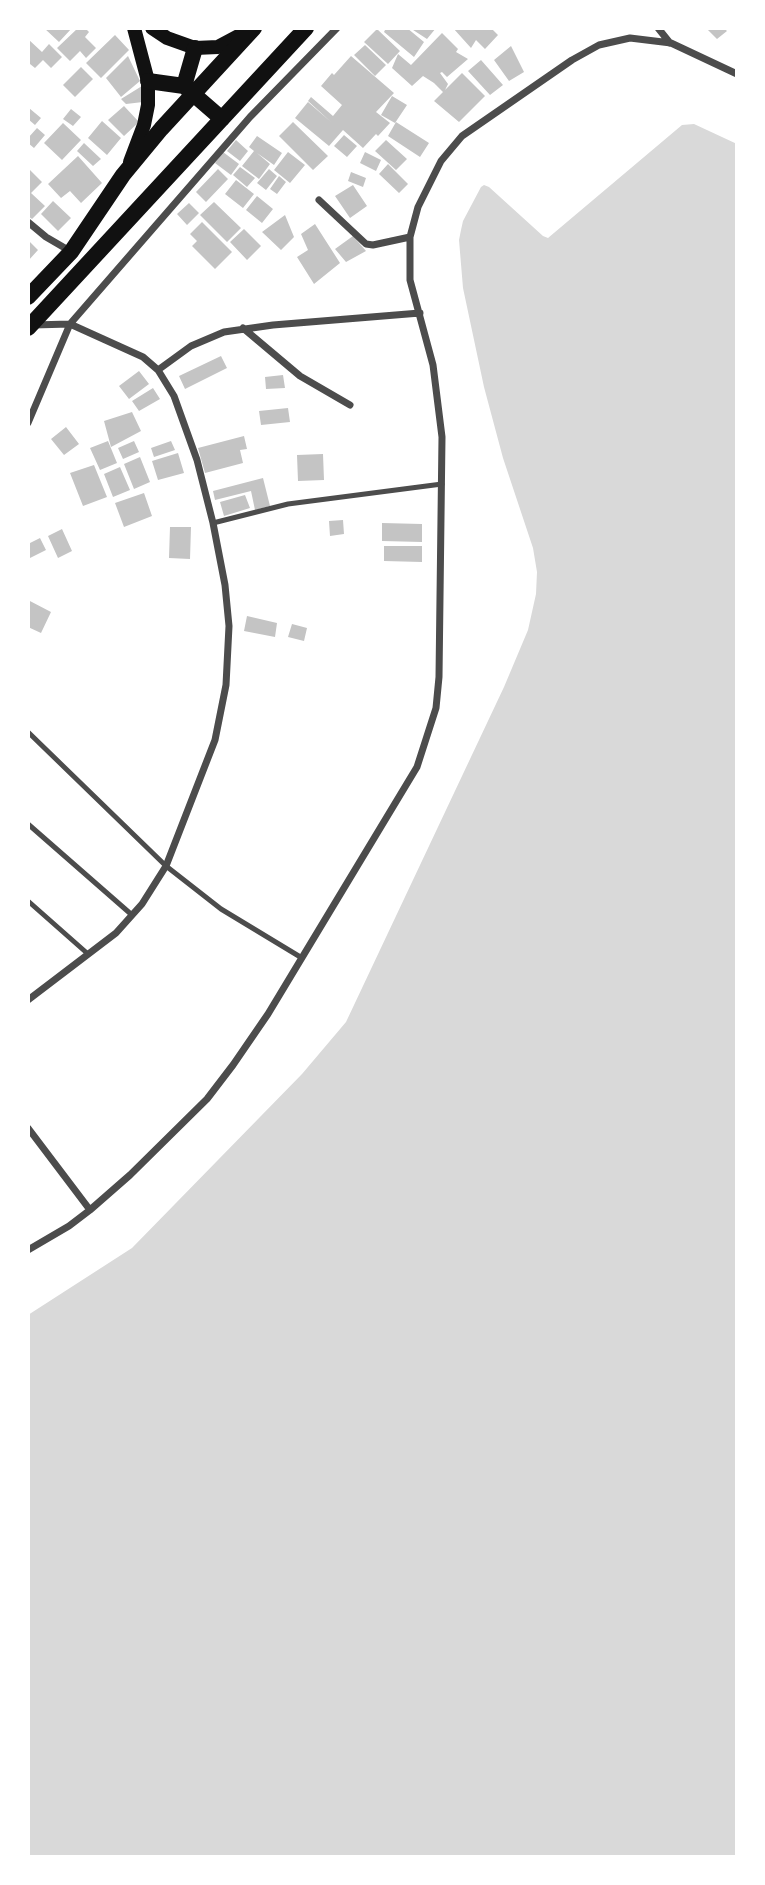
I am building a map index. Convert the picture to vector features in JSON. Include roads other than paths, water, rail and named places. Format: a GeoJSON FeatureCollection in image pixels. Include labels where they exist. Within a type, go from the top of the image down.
{"type":"FeatureCollection","features":[{"type":"Feature","properties":{"kind":"main road"},"geometry":{"type":"LineString","coordinates":[[123,175],[135,154],[148,105],[148,81],[134,28]]}},
{"type":"Feature","properties":{"kind":"main road"},"geometry":{"type":"LineString","coordinates":[[152,28],[167,38],[195,48],[218,47],[253,29]]}},
{"type":"Feature","properties":{"kind":"main road"},"geometry":{"type":"LineString","coordinates":[[29,327],[306,28]]}},
{"type":"Feature","properties":{"kind":"main road"},"geometry":{"type":"LineString","coordinates":[[28,297],[71,252],[123,175],[188,90],[253,29]]}},
{"type":"Feature","properties":{"kind":"main road"},"geometry":{"type":"LineString","coordinates":[[188,90],[195,48]]}},
{"type":"Feature","properties":{"kind":"main road"},"geometry":{"type":"LineString","coordinates":[[148,81],[188,90],[222,119]]}},
{"type":"Feature","properties":{"kind":"street"},"geometry":{"type":"LineString","coordinates":[[28,423],[70,324],[250,117],[337,28]]}},
{"type":"Feature","properties":{"kind":"street"},"geometry":{"type":"LineString","coordinates":[[658,28],[671,43]]}},
{"type":"Feature","properties":{"kind":"street"},"geometry":{"type":"LineString","coordinates":[[28,1250],[90,1210],[130,1175],[206,1099],[254,1034],[302,958],[417,767],[429,736],[436,708],[439,677],[442,484],[440,410],[433,365],[410,280],[410,237],[418,207],[441,161],[462,136],[598,45],[630,38],[671,43],[737,74]]}},
{"type":"Feature","properties":{"kind":"street"},"geometry":{"type":"LineString","coordinates":[[319,200],[366,244],[410,237]]}},
{"type":"Feature","properties":{"kind":"street"},"geometry":{"type":"LineString","coordinates":[[28,222],[71,252]]}},
{"type":"Feature","properties":{"kind":"street"},"geometry":{"type":"LineString","coordinates":[[158,370],[199,341],[243,328],[420,313]]}},
{"type":"Feature","properties":{"kind":"street"},"geometry":{"type":"LineString","coordinates":[[28,1000],[116,933],[166,866],[215,740],[226,685],[229,626],[225,585],[213,523],[174,396],[158,370],[133,352],[70,324],[29,327]]}},
{"type":"Feature","properties":{"kind":"street"},"geometry":{"type":"LineString","coordinates":[[243,328],[300,376],[351,405]]}},
{"type":"Feature","properties":{"kind":"street"},"geometry":{"type":"LineString","coordinates":[[28,1128],[90,1210]]}},
{"type":"Feature","properties":{"kind":"lane"},"geometry":{"type":"LineString","coordinates":[[213,523],[288,504],[442,484]]}},
{"type":"Feature","properties":{"kind":"lane"},"geometry":{"type":"LineString","coordinates":[[28,732],[166,866],[221,909],[302,958]]}},
{"type":"Feature","properties":{"kind":"lane"},"geometry":{"type":"LineString","coordinates":[[28,824],[132,915]]}},
{"type":"Feature","properties":{"kind":"lane"},"geometry":{"type":"LineString","coordinates":[[28,901],[88,954]]}}]}
